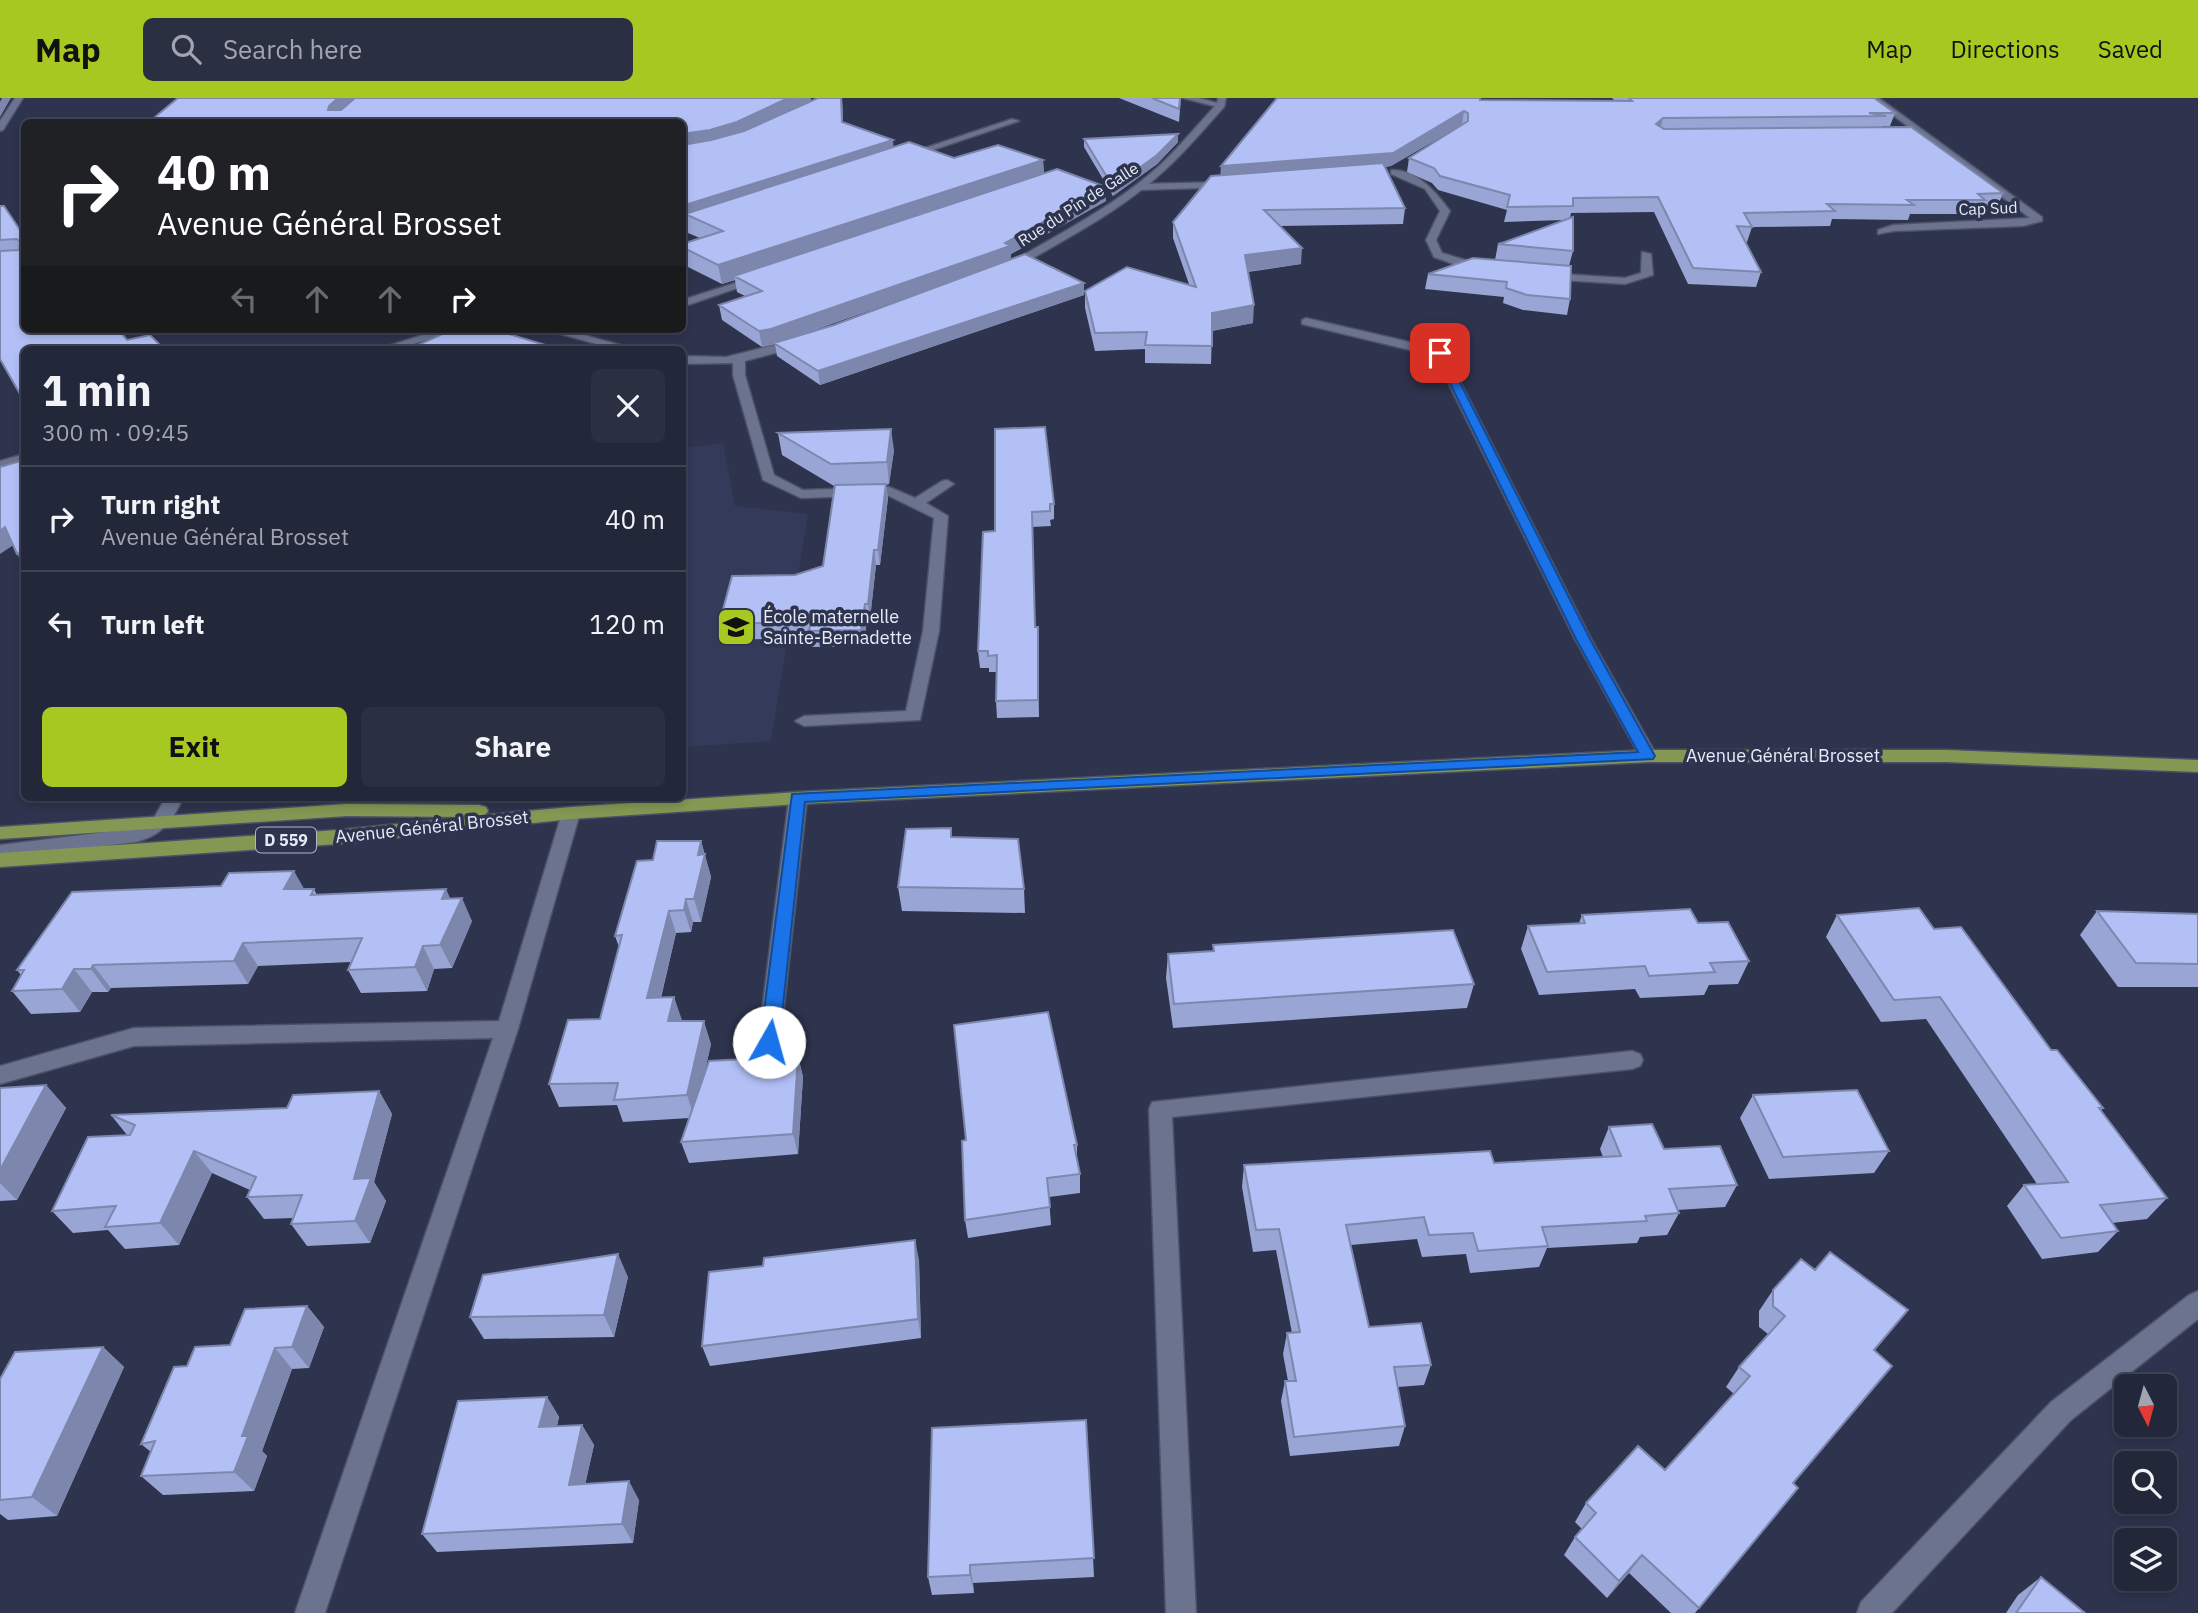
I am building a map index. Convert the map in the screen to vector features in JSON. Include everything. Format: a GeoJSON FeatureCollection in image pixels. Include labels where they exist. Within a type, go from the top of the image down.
{"type":"FeatureCollection","features":[{"type":"Feature","properties":{"kind":"main road","name":"Avenue Général Brosset"},"geometry":{"type":"LineString","coordinates":[[0,860],[338,836],[571,813],[798,797],[1648,756],[1946,757],[2198,766]]}},
{"type":"Feature","properties":{"kind":"main road","name":"Avenue Général Brosset"},"geometry":{"type":"LineString","coordinates":[[0,833],[347,810],[571,813]]}},
{"type":"Feature","properties":{"kind":"street"},"geometry":{"type":"LineString","coordinates":[[0,128],[19,98]]}},
{"type":"Feature","properties":{"kind":"street"},"geometry":{"type":"LineString","coordinates":[[1187,98],[1200,103],[1221,102]]}},
{"type":"Feature","properties":{"kind":"street","name":"Cap Sud"},"geometry":{"type":"LineString","coordinates":[[1874,98],[2038,219],[2023,223],[1893,228],[1882,232]]}},
{"type":"Feature","properties":{"kind":"street","name":"Rue du Pin de Galle"},"geometry":{"type":"LineString","coordinates":[[995,274],[1016,265],[1076,229],[1139,187],[1162,168],[1221,102]]}},
{"type":"Feature","properties":{"kind":"street"},"geometry":{"type":"LineString","coordinates":[[890,162],[1015,121]]}},
{"type":"Feature","properties":{"kind":"street"},"geometry":{"type":"LineString","coordinates":[[1912,135],[1926,135]]}},
{"type":"Feature","properties":{"kind":"street"},"geometry":{"type":"LineString","coordinates":[[1381,174],[1394,172],[1405,165]]}},
{"type":"Feature","properties":{"kind":"street"},"geometry":{"type":"LineString","coordinates":[[1394,172],[1428,187],[1445,211],[1431,240],[1438,255],[1471,267],[1496,270]]}},
{"type":"Feature","properties":{"kind":"street"},"geometry":{"type":"LineString","coordinates":[[1139,187],[1239,185]]}},
{"type":"Feature","properties":{"kind":"street"},"geometry":{"type":"LineString","coordinates":[[1535,275],[1625,281],[1647,275],[1646,254]]}},
{"type":"Feature","properties":{"kind":"street"},"geometry":{"type":"LineString","coordinates":[[686,303],[772,275]]}},
{"type":"Feature","properties":{"kind":"street"},"geometry":{"type":"LineString","coordinates":[[1306,322],[1440,353],[1583,639],[1648,756]]}},
{"type":"Feature","properties":{"kind":"street"},"geometry":{"type":"LineString","coordinates":[[396,346],[439,333]]}},
{"type":"Feature","properties":{"kind":"street"},"geometry":{"type":"LineString","coordinates":[[576,333],[619,346]]}},
{"type":"Feature","properties":{"kind":"street"},"geometry":{"type":"LineString","coordinates":[[686,360],[719,361],[739,358],[809,340]]}},
{"type":"Feature","properties":{"kind":"street"},"geometry":{"type":"LineString","coordinates":[[739,358],[739,375],[768,477],[801,494],[889,491],[941,516],[931,632],[914,716],[804,721]]}},
{"type":"Feature","properties":{"kind":"street"},"geometry":{"type":"LineString","coordinates":[[0,466],[21,459]]}},
{"type":"Feature","properties":{"kind":"street"},"geometry":{"type":"LineString","coordinates":[[915,504],[947,484]]}},
{"type":"Feature","properties":{"kind":"street"},"geometry":{"type":"LineString","coordinates":[[769,1042],[798,797]]}},
{"type":"Feature","properties":{"kind":"street"},"geometry":{"type":"LineString","coordinates":[[0,852],[136,836],[153,830],[162,822],[172,801]]}},
{"type":"Feature","properties":{"kind":"street"},"geometry":{"type":"LineString","coordinates":[[310,1613],[507,1030],[571,813]]}},
{"type":"Feature","properties":{"kind":"street"},"geometry":{"type":"LineString","coordinates":[[0,1075],[134,1037],[507,1030]]}},
{"type":"Feature","properties":{"kind":"street"},"geometry":{"type":"LineString","coordinates":[[1181,1613],[1160,1108],[1632,1060]]}},
{"type":"Feature","properties":{"kind":"street"},"geometry":{"type":"LineString","coordinates":[[1872,1613],[2061,1411],[2198,1303]]}},
{"type":"Feature","properties":{"kind":"shaded area","name":"École maternelle Sainte-Bernadette"},"geometry":{"type":"Polygon","coordinates":[[[723,443],[735,506],[808,514],[771,741],[686,747],[686,448],[723,443]]]}},
{"type":"Feature","properties":{"kind":"building"},"geometry":{"type":"Polygon","coordinates":[[[178,98],[338,98],[328,110],[341,110],[355,98],[788,98],[737,122],[686,133],[686,119],[153,119],[178,98]]]}},
{"type":"Feature","properties":{"kind":"building"},"geometry":{"type":"Polygon","coordinates":[[[818,98],[841,98],[842,122],[893,140],[686,205],[686,144],[744,131],[818,98]]]}},
{"type":"Feature","properties":{"kind":"building"},"geometry":{"type":"Polygon","coordinates":[[[1152,98],[1180,98],[1179,109],[1152,98]]]}},
{"type":"Feature","properties":{"kind":"building"},"geometry":{"type":"Polygon","coordinates":[[[1277,98],[1632,101],[1629,98],[1874,98],[1895,113],[1869,113],[1886,116],[1663,118],[1656,124],[1664,129],[1911,127],[2003,193],[1978,194],[1985,200],[1907,200],[1914,205],[1827,204],[1835,211],[1744,213],[1752,227],[1737,226],[1761,272],[1693,268],[1658,197],[1573,198],[1573,206],[1507,207],[1510,195],[1440,176],[1434,168],[1409,158],[1468,121],[1468,113],[1464,111],[1393,153],[1221,166],[1277,98]]]}},
{"type":"Feature","properties":{"kind":"building"},"geometry":{"type":"Polygon","coordinates":[[[1178,134],[1157,155],[1113,187],[1084,139],[1178,134]]]}},
{"type":"Feature","properties":{"kind":"building"},"geometry":{"type":"Polygon","coordinates":[[[909,142],[954,158],[998,145],[1043,160],[718,265],[686,249],[686,243],[723,231],[686,214],[909,142]]]}},
{"type":"Feature","properties":{"kind":"building"},"geometry":{"type":"Polygon","coordinates":[[[1383,163],[1405,208],[1264,210],[1302,248],[1245,255],[1254,305],[1212,313],[1212,346],[1145,345],[1147,332],[1095,333],[1085,291],[1127,267],[1196,287],[1173,222],[1211,176],[1383,163]]]}},
{"type":"Feature","properties":{"kind":"building"},"geometry":{"type":"Polygon","coordinates":[[[1057,169],[1106,187],[1005,243],[1010,246],[771,329],[759,331],[719,305],[762,291],[734,276],[1057,169]]]}},
{"type":"Feature","properties":{"kind":"building"},"geometry":{"type":"Polygon","coordinates":[[[0,206],[4,206],[21,232],[21,333],[121,333],[127,340],[150,335],[161,346],[21,346],[21,396],[0,359],[0,251],[19,250],[20,242],[17,239],[0,240],[0,206]]]}},
{"type":"Feature","properties":{"kind":"building"},"geometry":{"type":"Polygon","coordinates":[[[1573,217],[1573,251],[1498,244],[1505,242],[1573,217]]]}},
{"type":"Feature","properties":{"kind":"building"},"geometry":{"type":"Polygon","coordinates":[[[1025,254],[1084,283],[818,371],[774,343],[834,325],[1025,254]]]}},
{"type":"Feature","properties":{"kind":"building"},"geometry":{"type":"Polygon","coordinates":[[[1473,258],[1571,266],[1570,299],[1527,295],[1506,288],[1507,282],[1428,274],[1473,258]]]}},
{"type":"Feature","properties":{"kind":"building"},"geometry":{"type":"Polygon","coordinates":[[[444,333],[505,333],[549,346],[416,346],[444,333]]]}},
{"type":"Feature","properties":{"kind":"building"},"geometry":{"type":"Polygon","coordinates":[[[1045,427],[1054,504],[1050,504],[1050,511],[1032,512],[1035,627],[1038,627],[1038,700],[996,701],[997,655],[988,656],[988,651],[978,651],[983,532],[995,531],[995,429],[1045,427]]]}},
{"type":"Feature","properties":{"kind":"building"},"geometry":{"type":"Polygon","coordinates":[[[891,429],[887,462],[831,464],[778,433],[891,429]]]}},
{"type":"Feature","properties":{"kind":"building"},"geometry":{"type":"Polygon","coordinates":[[[21,461],[21,553],[17,554],[5,527],[0,531],[0,467],[21,461]]]}},
{"type":"Feature","properties":{"kind":"building"},"geometry":{"type":"Polygon","coordinates":[[[886,484],[878,550],[874,550],[868,604],[865,604],[861,630],[809,631],[811,622],[719,624],[732,576],[795,575],[823,566],[835,485],[886,484]]]}},
{"type":"Feature","properties":{"kind":"building"},"geometry":{"type":"Polygon","coordinates":[[[951,828],[951,837],[1018,839],[1024,889],[898,887],[906,829],[951,828]]]}},
{"type":"Feature","properties":{"kind":"building"},"geometry":{"type":"Polygon","coordinates":[[[657,841],[701,841],[698,855],[705,854],[694,899],[686,899],[684,910],[669,911],[647,998],[674,997],[668,1021],[704,1021],[687,1095],[614,1100],[618,1083],[549,1084],[568,1020],[600,1019],[622,935],[615,936],[637,861],[653,860],[657,841]]]}},
{"type":"Feature","properties":{"kind":"building"},"geometry":{"type":"Polygon","coordinates":[[[294,871],[284,889],[314,889],[311,895],[446,889],[442,899],[462,898],[440,945],[423,946],[415,967],[348,970],[362,938],[243,943],[234,961],[93,965],[91,969],[74,969],[62,989],[12,991],[24,970],[17,970],[72,892],[221,886],[229,873],[294,871]]]}},
{"type":"Feature","properties":{"kind":"building"},"geometry":{"type":"Polygon","coordinates":[[[1919,908],[1934,929],[1961,927],[2051,1050],[2057,1050],[2103,1108],[2099,1108],[2167,1198],[2100,1205],[2118,1231],[2061,1238],[2024,1185],[2068,1182],[1940,997],[1894,1000],[1837,915],[1919,908]]]}},
{"type":"Feature","properties":{"kind":"building"},"geometry":{"type":"Polygon","coordinates":[[[1690,909],[1698,923],[1728,922],[1749,961],[1710,963],[1715,972],[1649,976],[1645,966],[1547,972],[1528,926],[1585,923],[1582,915],[1690,909]]]}},
{"type":"Feature","properties":{"kind":"building"},"geometry":{"type":"Polygon","coordinates":[[[2097,911],[2198,914],[2198,964],[2136,963],[2097,911]]]}},
{"type":"Feature","properties":{"kind":"building"},"geometry":{"type":"Polygon","coordinates":[[[1453,930],[1474,984],[1174,1004],[1168,954],[1214,951],[1213,945],[1453,930]]]}},
{"type":"Feature","properties":{"kind":"building"},"geometry":{"type":"Polygon","coordinates":[[[1048,1012],[1077,1145],[1074,1145],[1080,1174],[1047,1178],[1050,1207],[965,1220],[962,1141],[966,1140],[954,1025],[1048,1012]]]}},
{"type":"Feature","properties":{"kind":"building"},"geometry":{"type":"Polygon","coordinates":[[[798,1056],[793,1134],[681,1142],[709,1061],[798,1056]]]}},
{"type":"Feature","properties":{"kind":"building"},"geometry":{"type":"Polygon","coordinates":[[[46,1085],[0,1170],[0,1088],[46,1085]]]}},
{"type":"Feature","properties":{"kind":"building"},"geometry":{"type":"Polygon","coordinates":[[[1857,1090],[1889,1151],[1783,1157],[1753,1095],[1857,1090]]]}},
{"type":"Feature","properties":{"kind":"building"},"geometry":{"type":"Polygon","coordinates":[[[379,1091],[354,1179],[371,1178],[355,1221],[291,1224],[302,1195],[247,1197],[256,1177],[194,1151],[160,1223],[105,1227],[116,1206],[52,1211],[88,1137],[130,1135],[135,1125],[111,1115],[287,1108],[293,1095],[379,1091]]]}},
{"type":"Feature","properties":{"kind":"building"},"geometry":{"type":"Polygon","coordinates":[[[1652,1124],[1664,1149],[1720,1146],[1737,1185],[1669,1189],[1679,1213],[1645,1216],[1647,1221],[1542,1227],[1548,1246],[1478,1251],[1473,1233],[1429,1235],[1424,1217],[1346,1225],[1369,1327],[1421,1323],[1431,1365],[1394,1367],[1405,1426],[1294,1437],[1285,1381],[1296,1381],[1287,1333],[1300,1332],[1279,1229],[1256,1230],[1244,1165],[1490,1151],[1494,1163],[1621,1156],[1609,1127],[1652,1124]]]}},
{"type":"Feature","properties":{"kind":"building"},"geometry":{"type":"Polygon","coordinates":[[[915,1240],[918,1319],[702,1346],[709,1272],[763,1266],[764,1258],[915,1240]]]}},
{"type":"Feature","properties":{"kind":"building"},"geometry":{"type":"Polygon","coordinates":[[[1830,1252],[1908,1310],[1874,1350],[1892,1366],[1793,1483],[1798,1488],[1699,1608],[1642,1555],[1619,1581],[1575,1537],[1596,1513],[1586,1503],[1638,1446],[1665,1470],[1750,1376],[1739,1367],[1785,1316],[1773,1306],[1773,1290],[1801,1259],[1815,1270],[1830,1252]]]}},
{"type":"Feature","properties":{"kind":"building"},"geometry":{"type":"Polygon","coordinates":[[[618,1254],[604,1315],[470,1317],[483,1275],[618,1254]]]}},
{"type":"Feature","properties":{"kind":"building"},"geometry":{"type":"Polygon","coordinates":[[[307,1306],[292,1347],[275,1348],[242,1436],[248,1436],[234,1472],[141,1476],[155,1441],[141,1444],[174,1367],[187,1366],[195,1347],[230,1345],[245,1309],[307,1306]]]}},
{"type":"Feature","properties":{"kind":"building"},"geometry":{"type":"Polygon","coordinates":[[[103,1347],[32,1497],[0,1500],[0,1379],[15,1352],[103,1347]]]}},
{"type":"Feature","properties":{"kind":"building"},"geometry":{"type":"Polygon","coordinates":[[[547,1397],[539,1427],[582,1425],[569,1485],[629,1481],[622,1524],[422,1534],[458,1401],[547,1397]]]}},
{"type":"Feature","properties":{"kind":"building"},"geometry":{"type":"Polygon","coordinates":[[[1086,1420],[1094,1558],[970,1565],[970,1575],[928,1577],[932,1428],[1086,1420]]]}},
{"type":"Feature","properties":{"kind":"building"},"geometry":{"type":"Polygon","coordinates":[[[2041,1577],[2085,1613],[2016,1613],[2041,1577]]]}},
{"type":"Feature","properties":{"kind":"place","name":"École maternelle Sainte-Bernadette"},"geometry":{"type":"Point","coordinates":[736,627]}},
{"type":"Feature","properties":{"kind":"route"},"geometry":{"type":"LineString","coordinates":[[769,1042],[798,797],[1648,756],[1583,639],[1440,353]]}}]}
